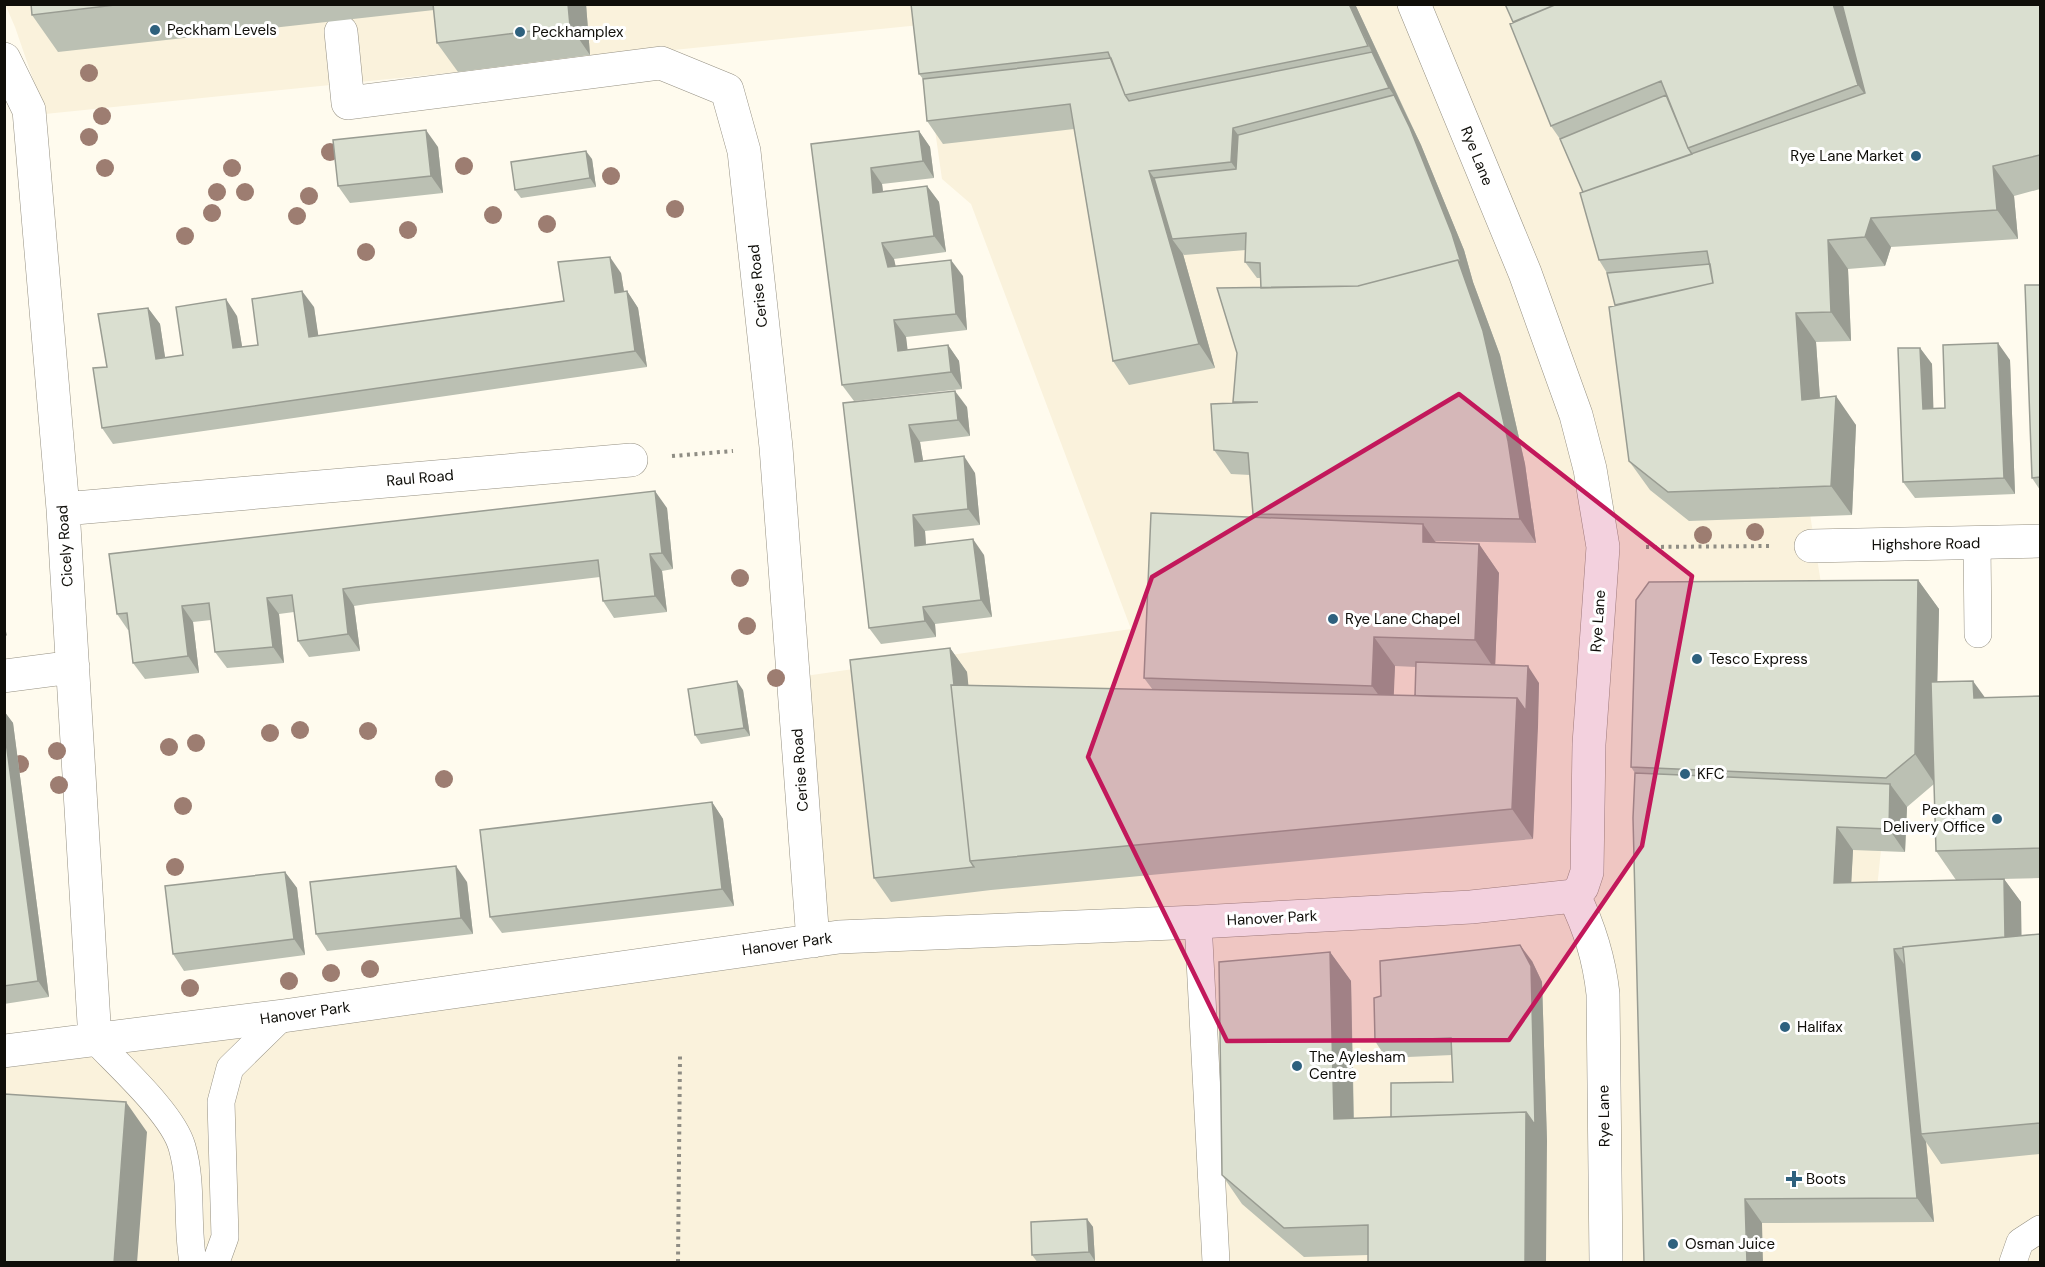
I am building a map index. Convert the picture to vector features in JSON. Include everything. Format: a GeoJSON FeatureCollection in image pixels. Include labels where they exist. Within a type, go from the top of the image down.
{"type":"FeatureCollection","features":[{"type":"Feature","properties":{"kind":"street","name":"Rye Lane"},"geometry":{"type":"LineString","coordinates":[[1414,4],[1525,273],[1576,415],[1590,470],[1603,547],[1589,744],[1587,872],[1582,887],[1574,896],[1590,930],[1603,994],[1606,1263]]}},
{"type":"Feature","properties":{"kind":"street","name":"Cerise Road"},"geometry":{"type":"LineString","coordinates":[[340,32],[348,103],[661,63],[727,90],[744,151],[776,447],[813,941]]}},
{"type":"Feature","properties":{"kind":"street","name":"Cicely Road"},"geometry":{"type":"LineString","coordinates":[[4,59],[29,110],[63,509],[94,1040]]}},
{"type":"Feature","properties":{"kind":"street","name":"Raul Road"},"geometry":{"type":"LineString","coordinates":[[63,509],[631,460]]}},
{"type":"Feature","properties":{"kind":"street","name":"Highshore Road"},"geometry":{"type":"LineString","coordinates":[[1810,546],[2040,541]]}},
{"type":"Feature","properties":{"kind":"street"},"geometry":{"type":"LineString","coordinates":[[4,675],[73,667]]}},
{"type":"Feature","properties":{"kind":"street","name":"Hanover Park"},"geometry":{"type":"LineString","coordinates":[[4,1051],[283,1016],[838,937],[1198,922],[1471,906],[1574,896]]}},
{"type":"Feature","properties":{"kind":"lane"},"geometry":{"type":"LineString","coordinates":[[1977,543],[1978,634]]}},
{"type":"Feature","properties":{"kind":"lane"},"geometry":{"type":"LineString","coordinates":[[1198,922],[1216,1263]]}},
{"type":"Feature","properties":{"kind":"lane"},"geometry":{"type":"LineString","coordinates":[[216,1263],[225,1237],[221,1102],[230,1068],[283,1016]]}},
{"type":"Feature","properties":{"kind":"lane"},"geometry":{"type":"LineString","coordinates":[[94,1040],[160,1109],[182,1145],[188,1182],[188,1239],[193,1263]]}},
{"type":"Feature","properties":{"kind":"lane"},"geometry":{"type":"LineString","coordinates":[[2013,1263],[2020,1242],[2040,1229]]}},
{"type":"Feature","properties":{"kind":"path"},"geometry":{"type":"LineString","coordinates":[[631,460],[776,447]]}},
{"type":"Feature","properties":{"kind":"path"},"geometry":{"type":"LineString","coordinates":[[1640,547],[1810,546]]}},
{"type":"Feature","properties":{"kind":"path"},"geometry":{"type":"LineString","coordinates":[[678,1263],[680,1056]]}},
{"type":"Feature","properties":{"kind":"highlighted area"},"geometry":{"type":"Polygon","coordinates":[[[1459,394],[1692,576],[1642,846],[1509,1040],[1227,1041],[1088,757],[1152,577],[1459,394]]]}},
{"type":"Feature","properties":{"kind":"shaded area"},"geometry":{"type":"Polygon","coordinates":[[[5,4],[2022,5],[1757,182],[1824,602],[1883,831],[1870,955],[2040,949],[2040,1262],[5,1262],[5,1068],[813,958],[805,676],[1131,629],[971,204],[942,179],[920,25],[45,114],[5,4]]]}},
{"type":"Feature","properties":{"kind":"building"},"geometry":{"type":"Polygon","coordinates":[[[31,4],[123,4],[32,15],[31,4]]]}},
{"type":"Feature","properties":{"kind":"building"},"geometry":{"type":"Polygon","coordinates":[[[433,4],[568,4],[570,26],[437,43],[433,4]]]}},
{"type":"Feature","properties":{"kind":"building"},"geometry":{"type":"Polygon","coordinates":[[[911,4],[1349,4],[1368,46],[1125,95],[1108,52],[919,74],[911,4]]]}},
{"type":"Feature","properties":{"kind":"building"},"geometry":{"type":"Polygon","coordinates":[[[1505,4],[1557,4],[1513,22],[1505,4]]]}},
{"type":"Feature","properties":{"kind":"building"},"geometry":{"type":"Polygon","coordinates":[[[1557,4],[1833,4],[1858,85],[1688,148],[1661,81],[1551,126],[1510,24],[1557,4]]]}},
{"type":"Feature","properties":{"kind":"building"},"geometry":{"type":"Polygon","coordinates":[[[1842,4],[2040,4],[2040,155],[1993,166],[1997,210],[1871,218],[1865,237],[1828,240],[1831,312],[1796,313],[1802,400],[1836,396],[1831,486],[1668,492],[1629,461],[1609,307],[1713,283],[1707,251],[1599,260],[1580,193],[1865,93],[1842,4]]]}},
{"type":"Feature","properties":{"kind":"building"},"geometry":{"type":"Polygon","coordinates":[[[1372,52],[1389,88],[1233,128],[1231,162],[1149,171],[1199,344],[1113,361],[1070,104],[927,121],[923,79],[1111,58],[1129,101],[1372,52]]]}},
{"type":"Feature","properties":{"kind":"building"},"geometry":{"type":"Polygon","coordinates":[[[1394,95],[1410,128],[1452,234],[1462,266],[1458,260],[1358,286],[1261,288],[1260,263],[1245,262],[1246,233],[1172,239],[1154,178],[1236,169],[1238,135],[1394,95]]]}},
{"type":"Feature","properties":{"kind":"building"},"geometry":{"type":"Polygon","coordinates":[[[1666,95],[1692,154],[1583,192],[1560,139],[1666,95]]]}},
{"type":"Feature","properties":{"kind":"building"},"geometry":{"type":"Polygon","coordinates":[[[426,130],[431,176],[338,186],[333,140],[426,130]]]}},
{"type":"Feature","properties":{"kind":"building"},"geometry":{"type":"Polygon","coordinates":[[[919,131],[923,161],[871,168],[873,193],[927,186],[934,236],[882,243],[888,267],[951,260],[956,314],[894,320],[898,351],[948,345],[951,372],[842,385],[811,144],[919,131]]]}},
{"type":"Feature","properties":{"kind":"building"},"geometry":{"type":"Polygon","coordinates":[[[586,151],[590,178],[515,190],[511,162],[586,151]]]}},
{"type":"Feature","properties":{"kind":"building"},"geometry":{"type":"Polygon","coordinates":[[[610,257],[615,293],[627,291],[635,351],[102,428],[93,368],[107,367],[98,314],[148,308],[156,359],[183,355],[176,307],[226,299],[233,348],[258,345],[252,299],[302,291],[309,337],[564,301],[558,262],[610,257]]]}},
{"type":"Feature","properties":{"kind":"building"},"geometry":{"type":"Polygon","coordinates":[[[1458,260],[1483,331],[1508,441],[1520,519],[1253,514],[1248,453],[1214,450],[1211,404],[1258,402],[1233,402],[1237,353],[1217,288],[1358,286],[1458,260]]]}},
{"type":"Feature","properties":{"kind":"building"},"geometry":{"type":"Polygon","coordinates":[[[1710,264],[1713,283],[1615,305],[1607,273],[1710,264]]]}},
{"type":"Feature","properties":{"kind":"building"},"geometry":{"type":"Polygon","coordinates":[[[2025,285],[2040,285],[2040,477],[2032,478],[2025,285]]]}},
{"type":"Feature","properties":{"kind":"building"},"geometry":{"type":"Polygon","coordinates":[[[1998,343],[2004,478],[1903,482],[1898,348],[1920,348],[1923,409],[1945,408],[1943,345],[1998,343]]]}},
{"type":"Feature","properties":{"kind":"building"},"geometry":{"type":"Polygon","coordinates":[[[955,391],[958,420],[909,425],[915,462],[964,456],[968,509],[913,515],[915,546],[973,539],[981,600],[923,607],[925,621],[869,628],[843,403],[955,391]]]}},
{"type":"Feature","properties":{"kind":"building"},"geometry":{"type":"Polygon","coordinates":[[[655,491],[662,553],[650,554],[655,596],[603,601],[598,560],[356,587],[343,589],[348,634],[298,641],[292,595],[267,598],[273,647],[215,652],[209,603],[182,606],[188,656],[133,663],[127,613],[117,614],[109,554],[655,491]]]}},
{"type":"Feature","properties":{"kind":"building","name":"Rye Lane Chapel"},"geometry":{"type":"Polygon","coordinates":[[[1151,513],[1423,524],[1423,542],[1479,544],[1475,640],[1374,637],[1372,686],[1144,678],[1151,513]]]}},
{"type":"Feature","properties":{"kind":"building"},"geometry":{"type":"Polygon","coordinates":[[[1918,580],[1915,754],[1886,778],[1631,767],[1636,600],[1649,582],[1918,580]]]}},
{"type":"Feature","properties":{"kind":"building"},"geometry":{"type":"Polygon","coordinates":[[[950,648],[954,685],[951,685],[970,861],[974,867],[874,878],[850,660],[950,648]]]}},
{"type":"Feature","properties":{"kind":"building"},"geometry":{"type":"Polygon","coordinates":[[[1416,662],[1528,666],[1526,711],[1517,698],[1415,696],[1416,662]]]}},
{"type":"Feature","properties":{"kind":"building"},"geometry":{"type":"Polygon","coordinates":[[[737,681],[744,728],[695,735],[688,689],[737,681]]]}},
{"type":"Feature","properties":{"kind":"building","name":"Peckham Delivery Office"},"geometry":{"type":"Polygon","coordinates":[[[1973,681],[1974,698],[2040,696],[2040,848],[1936,851],[1931,682],[1973,681]]]}},
{"type":"Feature","properties":{"kind":"building"},"geometry":{"type":"Polygon","coordinates":[[[951,685],[1517,698],[1512,809],[970,861],[951,685]]]}},
{"type":"Feature","properties":{"kind":"building"},"geometry":{"type":"Polygon","coordinates":[[[4,727],[38,981],[4,986],[4,727]]]}},
{"type":"Feature","properties":{"kind":"building"},"geometry":{"type":"Polygon","coordinates":[[[1635,773],[1890,784],[1889,829],[1837,827],[1834,883],[2004,879],[2005,937],[1894,949],[1917,1198],[1745,1199],[1747,1263],[1644,1263],[1633,818],[1635,773]]]}},
{"type":"Feature","properties":{"kind":"building"},"geometry":{"type":"Polygon","coordinates":[[[712,802],[722,889],[490,917],[480,830],[712,802]]]}},
{"type":"Feature","properties":{"kind":"building"},"geometry":{"type":"Polygon","coordinates":[[[456,866],[461,918],[316,934],[310,882],[456,866]]]}},
{"type":"Feature","properties":{"kind":"building"},"geometry":{"type":"Polygon","coordinates":[[[285,872],[294,939],[173,954],[165,886],[285,872]]]}},
{"type":"Feature","properties":{"kind":"building"},"geometry":{"type":"Polygon","coordinates":[[[2040,934],[2040,1123],[1921,1134],[1903,947],[2040,934]]]}},
{"type":"Feature","properties":{"kind":"building"},"geometry":{"type":"Polygon","coordinates":[[[1520,945],[1531,966],[1535,1125],[1526,1112],[1391,1117],[1391,1083],[1453,1082],[1451,1038],[1375,1041],[1374,998],[1381,996],[1380,961],[1520,945]]]}},
{"type":"Feature","properties":{"kind":"building","name":"The Aylesham Centre"},"geometry":{"type":"Polygon","coordinates":[[[1330,952],[1334,1119],[1526,1112],[1525,1263],[1368,1263],[1368,1225],[1284,1228],[1222,1175],[1219,962],[1330,952]]]}},
{"type":"Feature","properties":{"kind":"building"},"geometry":{"type":"Polygon","coordinates":[[[4,1094],[126,1102],[114,1263],[4,1263],[4,1094]]]}},
{"type":"Feature","properties":{"kind":"building"},"geometry":{"type":"Polygon","coordinates":[[[1087,1219],[1089,1252],[1032,1255],[1031,1222],[1087,1219]]]}},
{"type":"Feature","properties":{"kind":"place","name":"Peckham Levels"},"geometry":{"type":"Point","coordinates":[155,30]}},
{"type":"Feature","properties":{"kind":"place","name":"Peckhamplex"},"geometry":{"type":"Point","coordinates":[520,32]}},
{"type":"Feature","properties":{"kind":"place","name":"Rye Lane Market"},"geometry":{"type":"Point","coordinates":[1916,156]}},
{"type":"Feature","properties":{"kind":"place","name":"Rye Lane Chapel"},"geometry":{"type":"Point","coordinates":[1333,619]}},
{"type":"Feature","properties":{"kind":"place","name":"Tesco Express"},"geometry":{"type":"Point","coordinates":[1697,659]}},
{"type":"Feature","properties":{"kind":"place","name":"KFC"},"geometry":{"type":"Point","coordinates":[1685,774]}},
{"type":"Feature","properties":{"kind":"place","name":"Peckham Delivery Office"},"geometry":{"type":"Point","coordinates":[1997,819]}},
{"type":"Feature","properties":{"kind":"place","name":"Halifax"},"geometry":{"type":"Point","coordinates":[1785,1027]}},
{"type":"Feature","properties":{"kind":"place","name":"The Aylesham Centre"},"geometry":{"type":"Point","coordinates":[1297,1066]}},
{"type":"Feature","properties":{"kind":"place","name":"Boots"},"geometry":{"type":"Point","coordinates":[1794,1179]}},
{"type":"Feature","properties":{"kind":"place","name":"Osman Juice"},"geometry":{"type":"Point","coordinates":[1673,1244]}}]}
